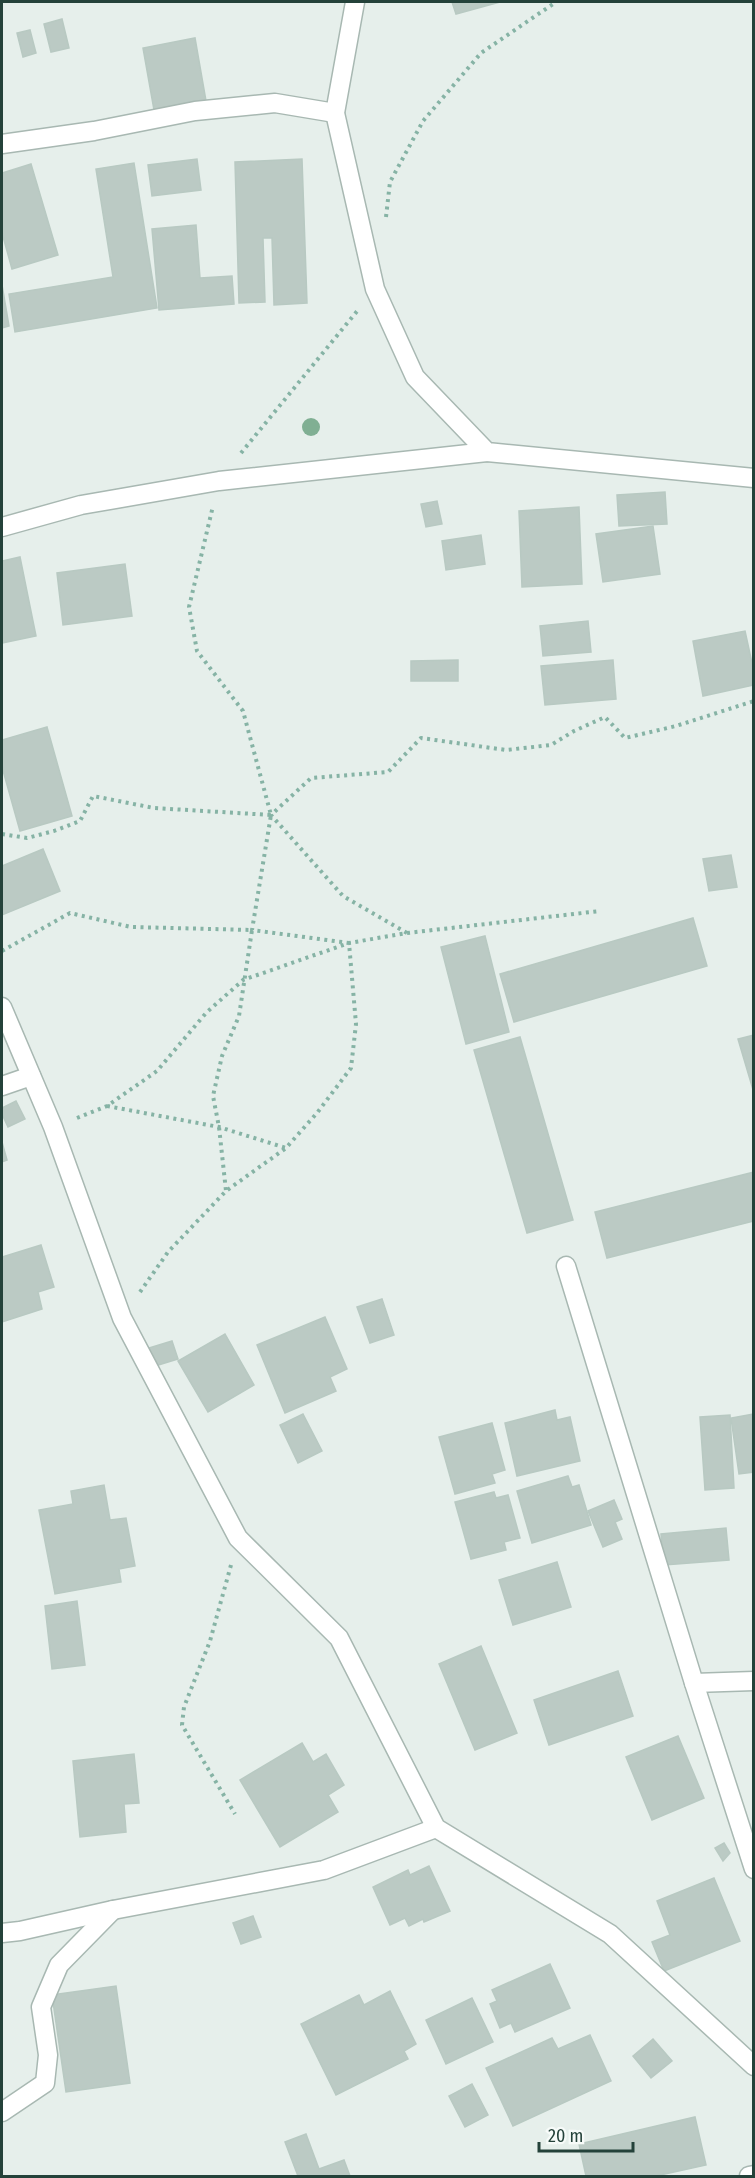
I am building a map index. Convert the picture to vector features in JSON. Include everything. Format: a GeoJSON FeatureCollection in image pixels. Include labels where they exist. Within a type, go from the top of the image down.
{"type":"FeatureCollection","features":[{"type":"Feature","properties":{"kind":"street"},"geometry":{"type":"LineString","coordinates":[[355,2],[335,113],[375,289],[416,377],[487,452]]}},
{"type":"Feature","properties":{"kind":"street"},"geometry":{"type":"LineString","coordinates":[[2,144],[94,131],[195,111],[275,103],[335,113]]}},
{"type":"Feature","properties":{"kind":"street"},"geometry":{"type":"LineString","coordinates":[[2,527],[81,505],[219,481],[487,452],[753,478]]}},
{"type":"Feature","properties":{"kind":"street"},"geometry":{"type":"LineString","coordinates":[[2,1007],[53,1127],[122,1318],[238,1538],[339,1638],[436,1828],[610,1934],[753,2066]]}},
{"type":"Feature","properties":{"kind":"street"},"geometry":{"type":"LineString","coordinates":[[2,1086],[31,1076]]}},
{"type":"Feature","properties":{"kind":"street"},"geometry":{"type":"LineString","coordinates":[[566,1266],[753,1869]]}},
{"type":"Feature","properties":{"kind":"street"},"geometry":{"type":"LineString","coordinates":[[694,1683],[753,1681]]}},
{"type":"Feature","properties":{"kind":"street"},"geometry":{"type":"LineString","coordinates":[[2,1933],[20,1932],[113,1910],[324,1870],[436,1828]]}},
{"type":"Feature","properties":{"kind":"street"},"geometry":{"type":"LineString","coordinates":[[2,2112],[45,2083],[48,2055],[41,2007],[59,1965],[113,1910]]}},
{"type":"Feature","properties":{"kind":"street"},"geometry":{"type":"LineString","coordinates":[[749,2176],[753,2175]]}},
{"type":"Feature","properties":{"kind":"path"},"geometry":{"type":"LineString","coordinates":[[385,218],[390,182],[423,121],[481,52],[556,2]]}},
{"type":"Feature","properties":{"kind":"path"},"geometry":{"type":"LineString","coordinates":[[226,1191],[213,1096],[222,1056],[239,1016],[271,815],[243,711],[197,651],[189,607],[219,481],[375,289]]}},
{"type":"Feature","properties":{"kind":"path"},"geometry":{"type":"LineString","coordinates":[[271,815],[311,778],[388,772],[421,738],[506,750],[551,745],[574,731],[605,717],[625,738],[676,726],[753,701]]}},
{"type":"Feature","properties":{"kind":"path"},"geometry":{"type":"LineString","coordinates":[[2,834],[27,838],[80,821],[93,796],[154,808],[271,815],[343,896],[407,933]]}},
{"type":"Feature","properties":{"kind":"path"},"geometry":{"type":"LineString","coordinates":[[53,1127],[106,1106],[157,1071],[206,1013],[243,980],[349,943],[407,933],[600,911]]}},
{"type":"Feature","properties":{"kind":"path"},"geometry":{"type":"LineString","coordinates":[[2,951],[70,913],[131,927],[252,930],[349,943]]}},
{"type":"Feature","properties":{"kind":"path"},"geometry":{"type":"LineString","coordinates":[[122,1318],[168,1252],[226,1191],[286,1148],[317,1113],[351,1068],[356,1024],[349,943]]}},
{"type":"Feature","properties":{"kind":"path"},"geometry":{"type":"LineString","coordinates":[[106,1106],[219,1127],[286,1148]]}},
{"type":"Feature","properties":{"kind":"path"},"geometry":{"type":"LineString","coordinates":[[236,1814],[182,1725],[184,1707],[210,1641],[238,1538]]}},
{"type":"Feature","properties":{"kind":"building"},"geometry":{"type":"Polygon","coordinates":[[[452,2],[500,2],[456,14],[452,2]]]}},
{"type":"Feature","properties":{"kind":"building"},"geometry":{"type":"Polygon","coordinates":[[[62,19],[69,48],[51,52],[44,24],[62,19]]]}},
{"type":"Feature","properties":{"kind":"building"},"geometry":{"type":"Polygon","coordinates":[[[30,30],[36,53],[23,57],[17,33],[30,30]]]}},
{"type":"Feature","properties":{"kind":"building"},"geometry":{"type":"Polygon","coordinates":[[[195,38],[206,101],[154,110],[143,48],[195,38]]]}},
{"type":"Feature","properties":{"kind":"building"},"geometry":{"type":"Polygon","coordinates":[[[197,159],[201,190],[152,196],[148,165],[197,159]]]}},
{"type":"Feature","properties":{"kind":"building"},"geometry":{"type":"Polygon","coordinates":[[[302,159],[307,303],[274,305],[272,238],[263,238],[265,302],[239,303],[235,162],[302,159]]]}},
{"type":"Feature","properties":{"kind":"building"},"geometry":{"type":"Polygon","coordinates":[[[134,163],[157,308],[15,332],[9,294],[113,277],[96,169],[134,163]]]}},
{"type":"Feature","properties":{"kind":"building"},"geometry":{"type":"Polygon","coordinates":[[[31,164],[58,255],[12,269],[2,233],[2,173],[31,164]]]}},
{"type":"Feature","properties":{"kind":"building"},"geometry":{"type":"Polygon","coordinates":[[[196,225],[200,278],[232,276],[234,304],[159,310],[152,229],[196,225]]]}},
{"type":"Feature","properties":{"kind":"building"},"geometry":{"type":"Polygon","coordinates":[[[2,285],[9,326],[2,328],[2,285]]]}},
{"type":"Feature","properties":{"kind":"building"},"geometry":{"type":"Polygon","coordinates":[[[665,492],[667,524],[619,526],[617,495],[665,492]]]}},
{"type":"Feature","properties":{"kind":"building"},"geometry":{"type":"Polygon","coordinates":[[[437,501],[442,524],[426,527],[421,504],[437,501]]]}},
{"type":"Feature","properties":{"kind":"building"},"geometry":{"type":"Polygon","coordinates":[[[579,507],[582,584],[522,587],[519,511],[579,507]]]}},
{"type":"Feature","properties":{"kind":"building"},"geometry":{"type":"Polygon","coordinates":[[[653,526],[660,574],[603,582],[596,534],[653,526]]]}},
{"type":"Feature","properties":{"kind":"building"},"geometry":{"type":"Polygon","coordinates":[[[481,535],[485,564],[446,570],[442,541],[481,535]]]}},
{"type":"Feature","properties":{"kind":"building"},"geometry":{"type":"Polygon","coordinates":[[[20,557],[36,636],[2,643],[2,561],[20,557]]]}},
{"type":"Feature","properties":{"kind":"building"},"geometry":{"type":"Polygon","coordinates":[[[125,564],[132,616],[63,625],[57,573],[125,564]]]}},
{"type":"Feature","properties":{"kind":"building"},"geometry":{"type":"Polygon","coordinates":[[[588,621],[591,652],[543,656],[540,626],[588,621]]]}},
{"type":"Feature","properties":{"kind":"building"},"geometry":{"type":"Polygon","coordinates":[[[745,631],[754,672],[754,685],[703,696],[693,641],[745,631]]]}},
{"type":"Feature","properties":{"kind":"building"},"geometry":{"type":"Polygon","coordinates":[[[458,660],[458,681],[411,681],[411,661],[458,660]]]}},
{"type":"Feature","properties":{"kind":"building"},"geometry":{"type":"Polygon","coordinates":[[[613,660],[616,699],[545,705],[541,666],[613,660]]]}},
{"type":"Feature","properties":{"kind":"building"},"geometry":{"type":"Polygon","coordinates":[[[47,727],[72,816],[20,831],[2,767],[2,740],[47,727]]]}},
{"type":"Feature","properties":{"kind":"building"},"geometry":{"type":"Polygon","coordinates":[[[43,849],[60,891],[2,915],[2,866],[43,849]]]}},
{"type":"Feature","properties":{"kind":"building"},"geometry":{"type":"Polygon","coordinates":[[[731,855],[737,887],[709,891],[703,859],[731,855]]]}},
{"type":"Feature","properties":{"kind":"building"},"geometry":{"type":"Polygon","coordinates":[[[693,918],[707,966],[514,1022],[500,974],[693,918]]]}},
{"type":"Feature","properties":{"kind":"building"},"geometry":{"type":"Polygon","coordinates":[[[485,936],[509,1032],[466,1044],[441,947],[485,936]]]}},
{"type":"Feature","properties":{"kind":"building"},"geometry":{"type":"Polygon","coordinates":[[[754,1035],[754,1093],[738,1039],[754,1035]]]}},
{"type":"Feature","properties":{"kind":"building"},"geometry":{"type":"Polygon","coordinates":[[[520,1037],[573,1220],[527,1233],[474,1050],[520,1037]]]}},
{"type":"Feature","properties":{"kind":"building"},"geometry":{"type":"Polygon","coordinates":[[[16,1101],[25,1119],[8,1127],[2,1114],[2,1108],[16,1101]]]}},
{"type":"Feature","properties":{"kind":"building"},"geometry":{"type":"Polygon","coordinates":[[[2,1142],[7,1160],[2,1162],[2,1142]]]}},
{"type":"Feature","properties":{"kind":"building"},"geometry":{"type":"Polygon","coordinates":[[[754,1172],[754,1221],[607,1258],[595,1212],[754,1172]]]}},
{"type":"Feature","properties":{"kind":"building"},"geometry":{"type":"Polygon","coordinates":[[[41,1245],[54,1287],[38,1292],[42,1309],[2,1322],[2,1257],[41,1245]]]}},
{"type":"Feature","properties":{"kind":"building"},"geometry":{"type":"Polygon","coordinates":[[[382,1299],[394,1335],[370,1343],[357,1307],[382,1299]]]}},
{"type":"Feature","properties":{"kind":"building"},"geometry":{"type":"Polygon","coordinates":[[[325,1317],[347,1369],[330,1377],[336,1391],[285,1413],[257,1345],[325,1317]]]}},
{"type":"Feature","properties":{"kind":"building"},"geometry":{"type":"Polygon","coordinates":[[[225,1334],[254,1385],[208,1412],[178,1361],[225,1334]]]}},
{"type":"Feature","properties":{"kind":"building"},"geometry":{"type":"Polygon","coordinates":[[[172,1341],[178,1359],[155,1366],[149,1348],[172,1341]]]}},
{"type":"Feature","properties":{"kind":"building"},"geometry":{"type":"Polygon","coordinates":[[[555,1410],[557,1420],[570,1417],[580,1461],[517,1476],[505,1423],[555,1410]]]}},
{"type":"Feature","properties":{"kind":"building"},"geometry":{"type":"Polygon","coordinates":[[[303,1414],[322,1451],[298,1463],[280,1425],[303,1414]]]}},
{"type":"Feature","properties":{"kind":"building"},"geometry":{"type":"Polygon","coordinates":[[[754,1414],[754,1472],[739,1474],[731,1418],[754,1414]]]}},
{"type":"Feature","properties":{"kind":"building"},"geometry":{"type":"Polygon","coordinates":[[[730,1415],[734,1488],[705,1490],[700,1417],[730,1415]]]}},
{"type":"Feature","properties":{"kind":"building"},"geometry":{"type":"Polygon","coordinates":[[[492,1423],[505,1470],[492,1474],[495,1483],[455,1494],[439,1437],[492,1423]]]}},
{"type":"Feature","properties":{"kind":"building"},"geometry":{"type":"Polygon","coordinates":[[[568,1476],[572,1487],[579,1485],[591,1525],[532,1543],[517,1491],[568,1476]]]}},
{"type":"Feature","properties":{"kind":"building"},"geometry":{"type":"Polygon","coordinates":[[[104,1485],[110,1520],[126,1518],[135,1566],[119,1569],[121,1582],[55,1594],[39,1510],[73,1504],[71,1491],[104,1485]]]}},
{"type":"Feature","properties":{"kind":"building"},"geometry":{"type":"Polygon","coordinates":[[[494,1492],[496,1498],[508,1495],[520,1538],[504,1542],[506,1550],[471,1559],[455,1502],[494,1492]]]}},
{"type":"Feature","properties":{"kind":"building"},"geometry":{"type":"Polygon","coordinates":[[[614,1500],[622,1519],[615,1522],[622,1539],[603,1547],[588,1511],[614,1500]]]}},
{"type":"Feature","properties":{"kind":"building"},"geometry":{"type":"Polygon","coordinates":[[[726,1528],[729,1560],[664,1565],[661,1534],[726,1528]]]}},
{"type":"Feature","properties":{"kind":"building"},"geometry":{"type":"Polygon","coordinates":[[[557,1562],[571,1607],[513,1625],[499,1580],[557,1562]]]}},
{"type":"Feature","properties":{"kind":"building"},"geometry":{"type":"Polygon","coordinates":[[[77,1601],[85,1665],[52,1669],[45,1606],[77,1601]]]}},
{"type":"Feature","properties":{"kind":"building"},"geometry":{"type":"Polygon","coordinates":[[[481,1646],[517,1733],[475,1750],[439,1664],[481,1646]]]}},
{"type":"Feature","properties":{"kind":"building"},"geometry":{"type":"Polygon","coordinates":[[[618,1671],[633,1716],[549,1745],[534,1700],[618,1671]]]}},
{"type":"Feature","properties":{"kind":"building"},"geometry":{"type":"Polygon","coordinates":[[[678,1736],[704,1798],[652,1820],[626,1757],[678,1736]]]}},
{"type":"Feature","properties":{"kind":"building"},"geometry":{"type":"Polygon","coordinates":[[[302,1743],[313,1762],[326,1754],[344,1785],[328,1795],[338,1812],[280,1847],[240,1780],[302,1743]]]}},
{"type":"Feature","properties":{"kind":"building"},"geometry":{"type":"Polygon","coordinates":[[[134,1754],[139,1803],[124,1804],[126,1832],[80,1837],[73,1761],[134,1754]]]}},
{"type":"Feature","properties":{"kind":"building"},"geometry":{"type":"Polygon","coordinates":[[[724,1843],[730,1853],[723,1861],[715,1848],[724,1843]]]}},
{"type":"Feature","properties":{"kind":"building"},"geometry":{"type":"Polygon","coordinates":[[[429,1866],[450,1911],[409,1926],[405,1918],[390,1925],[373,1887],[408,1870],[410,1875],[429,1866]]]}},
{"type":"Feature","properties":{"kind":"building"},"geometry":{"type":"Polygon","coordinates":[[[714,1878],[740,1941],[664,1971],[652,1942],[670,1935],[657,1901],[714,1878]]]}},
{"type":"Feature","properties":{"kind":"building"},"geometry":{"type":"Polygon","coordinates":[[[253,1916],[261,1937],[241,1944],[233,1923],[253,1916]]]}},
{"type":"Feature","properties":{"kind":"building"},"geometry":{"type":"Polygon","coordinates":[[[550,1964],[570,2008],[515,2032],[511,2023],[500,2028],[490,2004],[497,2001],[492,1990],[550,1964]]]}},
{"type":"Feature","properties":{"kind":"building"},"geometry":{"type":"Polygon","coordinates":[[[116,1986],[130,2083],[66,2092],[52,1995],[116,1986]]]}},
{"type":"Feature","properties":{"kind":"building"},"geometry":{"type":"Polygon","coordinates":[[[390,1991],[416,2044],[404,2051],[408,2059],[336,2095],[301,2024],[359,1995],[364,2005],[390,1991]]]}},
{"type":"Feature","properties":{"kind":"building"},"geometry":{"type":"Polygon","coordinates":[[[472,1998],[493,2042],[446,2064],[426,2020],[472,1998]]]}},
{"type":"Feature","properties":{"kind":"building"},"geometry":{"type":"Polygon","coordinates":[[[590,2035],[611,2081],[513,2126],[486,2068],[552,2038],[558,2049],[590,2035]]]}},
{"type":"Feature","properties":{"kind":"building"},"geometry":{"type":"Polygon","coordinates":[[[653,2039],[672,2061],[651,2078],[633,2056],[653,2039]]]}},
{"type":"Feature","properties":{"kind":"building"},"geometry":{"type":"Polygon","coordinates":[[[472,2084],[488,2115],[465,2127],[449,2096],[472,2084]]]}},
{"type":"Feature","properties":{"kind":"building"},"geometry":{"type":"Polygon","coordinates":[[[695,2117],[706,2165],[656,2176],[586,2176],[579,2144],[695,2117]]]}},
{"type":"Feature","properties":{"kind":"building"},"geometry":{"type":"Polygon","coordinates":[[[306,2134],[319,2169],[344,2160],[350,2176],[298,2176],[285,2142],[306,2134]]]}}]}
